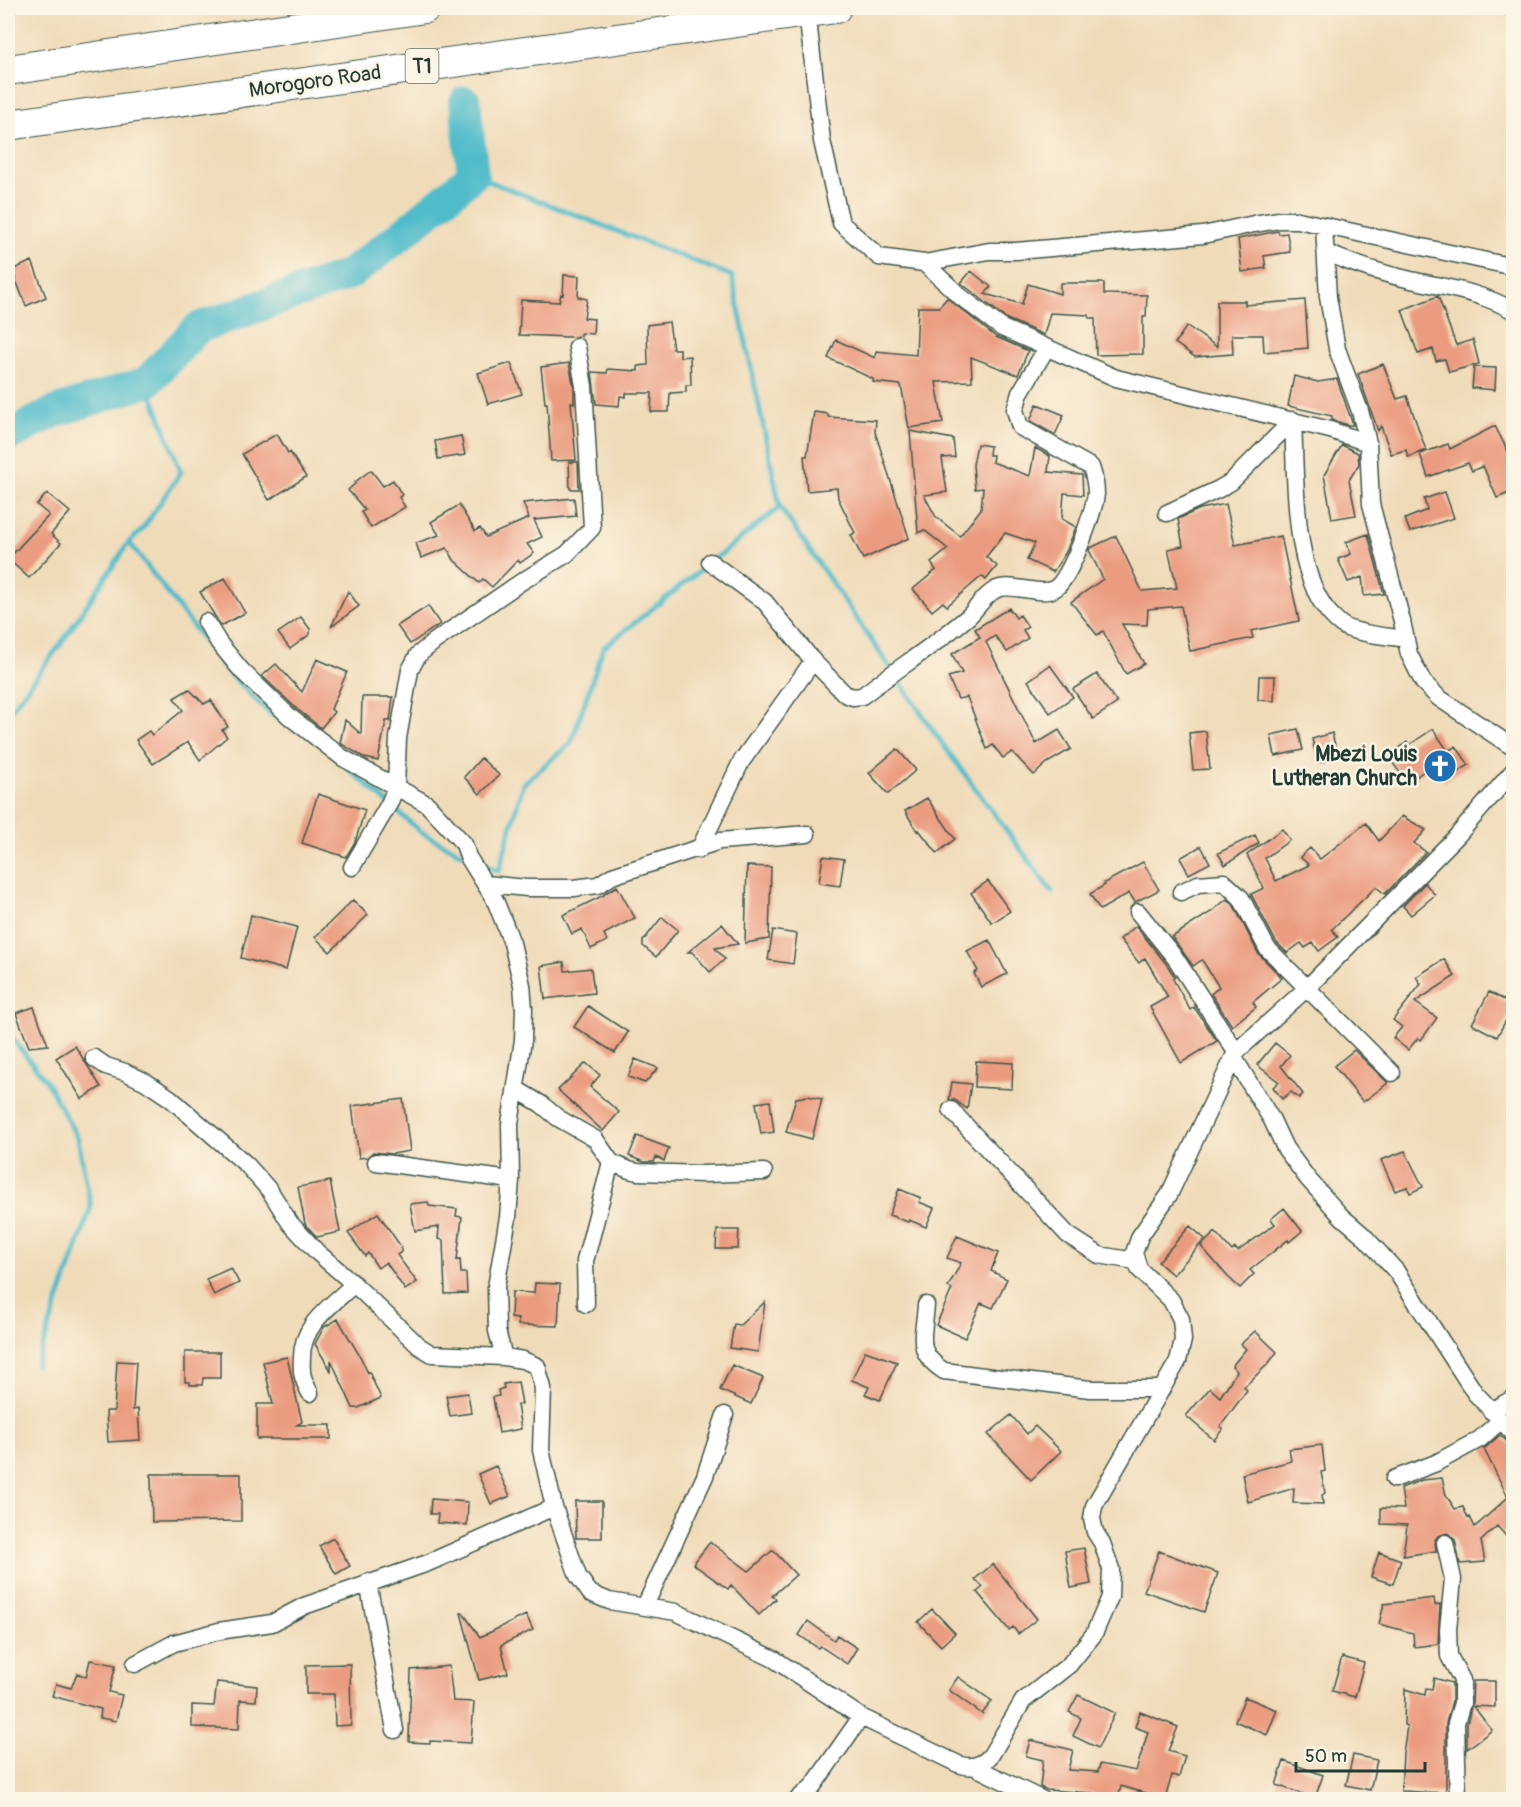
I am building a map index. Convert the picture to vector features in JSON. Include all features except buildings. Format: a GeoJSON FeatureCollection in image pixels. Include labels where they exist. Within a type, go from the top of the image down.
{"type":"FeatureCollection","features":[{"type":"Feature","properties":{"kind":"highway"},"geometry":{"type":"LineString","coordinates":[[8,70],[425,8]]}},
{"type":"Feature","properties":{"kind":"highway","name":"Morogoro Road"},"geometry":{"type":"LineString","coordinates":[[8,125],[836,8]]}},
{"type":"Feature","properties":{"kind":"street"},"geometry":{"type":"LineString","coordinates":[[807,12],[822,141],[841,223],[879,257],[924,262],[989,251],[1016,251],[1203,235],[1279,220],[1298,220],[1514,267]]}},
{"type":"Feature","properties":{"kind":"street"},"geometry":{"type":"LineString","coordinates":[[1324,226],[1328,297],[1337,349],[1360,411],[1368,443],[1371,504],[1414,666],[1423,682],[1439,698],[1514,748]]}},
{"type":"Feature","properties":{"kind":"street"},"geometry":{"type":"LineString","coordinates":[[1327,253],[1367,270],[1482,296],[1514,311]]}},
{"type":"Feature","properties":{"kind":"street"},"geometry":{"type":"LineString","coordinates":[[924,262],[962,297],[1002,328],[1116,378],[1293,420],[1368,443]]}},
{"type":"Feature","properties":{"kind":"street"},"geometry":{"type":"LineString","coordinates":[[352,867],[389,804],[396,787],[398,738],[410,670],[418,655],[502,595],[567,554],[592,528],[584,386],[577,347]]}},
{"type":"Feature","properties":{"kind":"street"},"geometry":{"type":"LineString","coordinates":[[710,562],[765,602],[813,661],[844,694],[853,697],[862,696],[969,615],[995,590],[1004,588],[1042,591],[1054,589],[1067,576],[1080,547],[1095,496],[1095,480],[1092,467],[1020,427],[1015,410],[1020,393],[1046,349]]}},
{"type":"Feature","properties":{"kind":"street"},"geometry":{"type":"LineString","coordinates":[[1167,513],[1231,482],[1293,420]]}},
{"type":"Feature","properties":{"kind":"street"},"geometry":{"type":"LineString","coordinates":[[1293,420],[1297,511],[1302,548],[1318,597],[1326,610],[1345,628],[1406,639]]}},
{"type":"Feature","properties":{"kind":"street"},"geometry":{"type":"LineString","coordinates":[[207,622],[219,643],[242,671],[290,717],[343,758],[427,804],[464,844],[468,857],[486,884],[513,943],[522,985],[522,1040],[516,1089],[511,1108],[511,1180],[505,1242],[496,1287],[497,1331],[504,1357]]}},
{"type":"Feature","properties":{"kind":"street"},"geometry":{"type":"LineString","coordinates":[[699,850],[741,762],[813,661]]}},
{"type":"Feature","properties":{"kind":"street"},"geometry":{"type":"LineString","coordinates":[[973,1766],[986,1761],[991,1755],[1023,1701],[1069,1665],[1094,1634],[1110,1597],[1111,1569],[1102,1543],[1095,1532],[1092,1519],[1094,1506],[1178,1361],[1183,1340],[1181,1319],[1172,1300],[1145,1276],[1135,1261],[1136,1244],[1169,1196],[1206,1112],[1235,1055],[1306,989],[1457,836],[1514,770]]}},
{"type":"Feature","properties":{"kind":"street"},"geometry":{"type":"LineString","coordinates":[[486,884],[560,889],[598,885],[612,876],[699,850],[720,841],[807,834]]}},
{"type":"Feature","properties":{"kind":"street"},"geometry":{"type":"LineString","coordinates":[[1181,892],[1198,884],[1224,882],[1241,898],[1267,948],[1392,1073]]}},
{"type":"Feature","properties":{"kind":"street"},"geometry":{"type":"LineString","coordinates":[[1138,912],[1176,959],[1235,1055],[1286,1148],[1308,1179],[1396,1271],[1474,1393],[1514,1434]]}},
{"type":"Feature","properties":{"kind":"street"},"geometry":{"type":"LineString","coordinates":[[94,1058],[110,1068],[146,1082],[194,1118],[247,1165],[270,1191],[290,1223],[316,1252],[354,1284],[419,1346],[432,1354],[504,1357],[522,1360],[537,1366],[543,1388],[541,1450],[554,1507],[578,1576],[587,1590],[609,1601],[676,1612],[774,1659],[861,1717],[958,1764],[973,1766],[1043,1800]]}},
{"type":"Feature","properties":{"kind":"street"},"geometry":{"type":"LineString","coordinates":[[516,1089],[541,1104],[558,1118],[595,1139],[611,1162],[629,1170],[704,1174],[764,1172]]}},
{"type":"Feature","properties":{"kind":"street"},"geometry":{"type":"LineString","coordinates":[[951,1110],[1068,1235],[1099,1255],[1135,1261]]}},
{"type":"Feature","properties":{"kind":"street"},"geometry":{"type":"LineString","coordinates":[[376,1162],[511,1180]]}},
{"type":"Feature","properties":{"kind":"street"},"geometry":{"type":"LineString","coordinates":[[586,1304],[585,1261],[611,1162]]}},
{"type":"Feature","properties":{"kind":"street"},"geometry":{"type":"LineString","coordinates":[[310,1393],[301,1378],[302,1345],[309,1328],[354,1284]]}},
{"type":"Feature","properties":{"kind":"street"},"geometry":{"type":"LineString","coordinates":[[926,1305],[923,1349],[930,1362],[944,1371],[1090,1389],[1161,1389]]}},
{"type":"Feature","properties":{"kind":"street"},"geometry":{"type":"LineString","coordinates":[[1394,1479],[1436,1463],[1480,1439],[1496,1416],[1514,1398]]}},
{"type":"Feature","properties":{"kind":"street"},"geometry":{"type":"LineString","coordinates":[[645,1606],[705,1476],[725,1415]]}},
{"type":"Feature","properties":{"kind":"street"},"geometry":{"type":"LineString","coordinates":[[135,1664],[174,1643],[219,1631],[272,1623],[304,1606],[428,1563],[554,1507]]}},
{"type":"Feature","properties":{"kind":"street"},"geometry":{"type":"LineString","coordinates":[[1445,1544],[1453,1579],[1448,1629],[1449,1656],[1462,1680],[1462,1702],[1456,1723],[1458,1800]]}},
{"type":"Feature","properties":{"kind":"street"},"geometry":{"type":"LineString","coordinates":[[368,1582],[395,1730]]}},
{"type":"Feature","properties":{"kind":"street"},"geometry":{"type":"LineString","coordinates":[[797,1800],[813,1786],[861,1717]]}},
{"type":"Feature","properties":{"kind":"waterway"},"geometry":{"type":"LineString","coordinates":[[8,436],[54,412],[147,382],[198,328],[350,274],[473,175],[465,102]]}},
{"type":"Feature","properties":{"kind":"waterway"},"geometry":{"type":"LineString","coordinates":[[473,175],[732,276],[780,507],[941,742],[1052,892]]}},
{"type":"Feature","properties":{"kind":"waterway"},"geometry":{"type":"LineString","coordinates":[[8,714],[60,645],[129,542],[142,530],[181,472],[147,382]]}},
{"type":"Feature","properties":{"kind":"waterway"},"geometry":{"type":"LineString","coordinates":[[476,861],[499,871],[523,784],[571,743],[603,648],[780,507]]}},
{"type":"Feature","properties":{"kind":"waterway"},"geometry":{"type":"LineString","coordinates":[[129,542],[225,669],[269,713],[287,724]]}},
{"type":"Feature","properties":{"kind":"waterway"},"geometry":{"type":"LineString","coordinates":[[348,768],[421,832],[462,854]]}},
{"type":"Feature","properties":{"kind":"waterway"},"geometry":{"type":"LineString","coordinates":[[8,1033],[46,1081],[78,1139],[91,1207],[36,1365]]}},
{"type":"Feature","properties":{"kind":"place","name":"Mbezi Louis Lutheran Church"},"geometry":{"type":"Point","coordinates":[1440,766]}}]}
